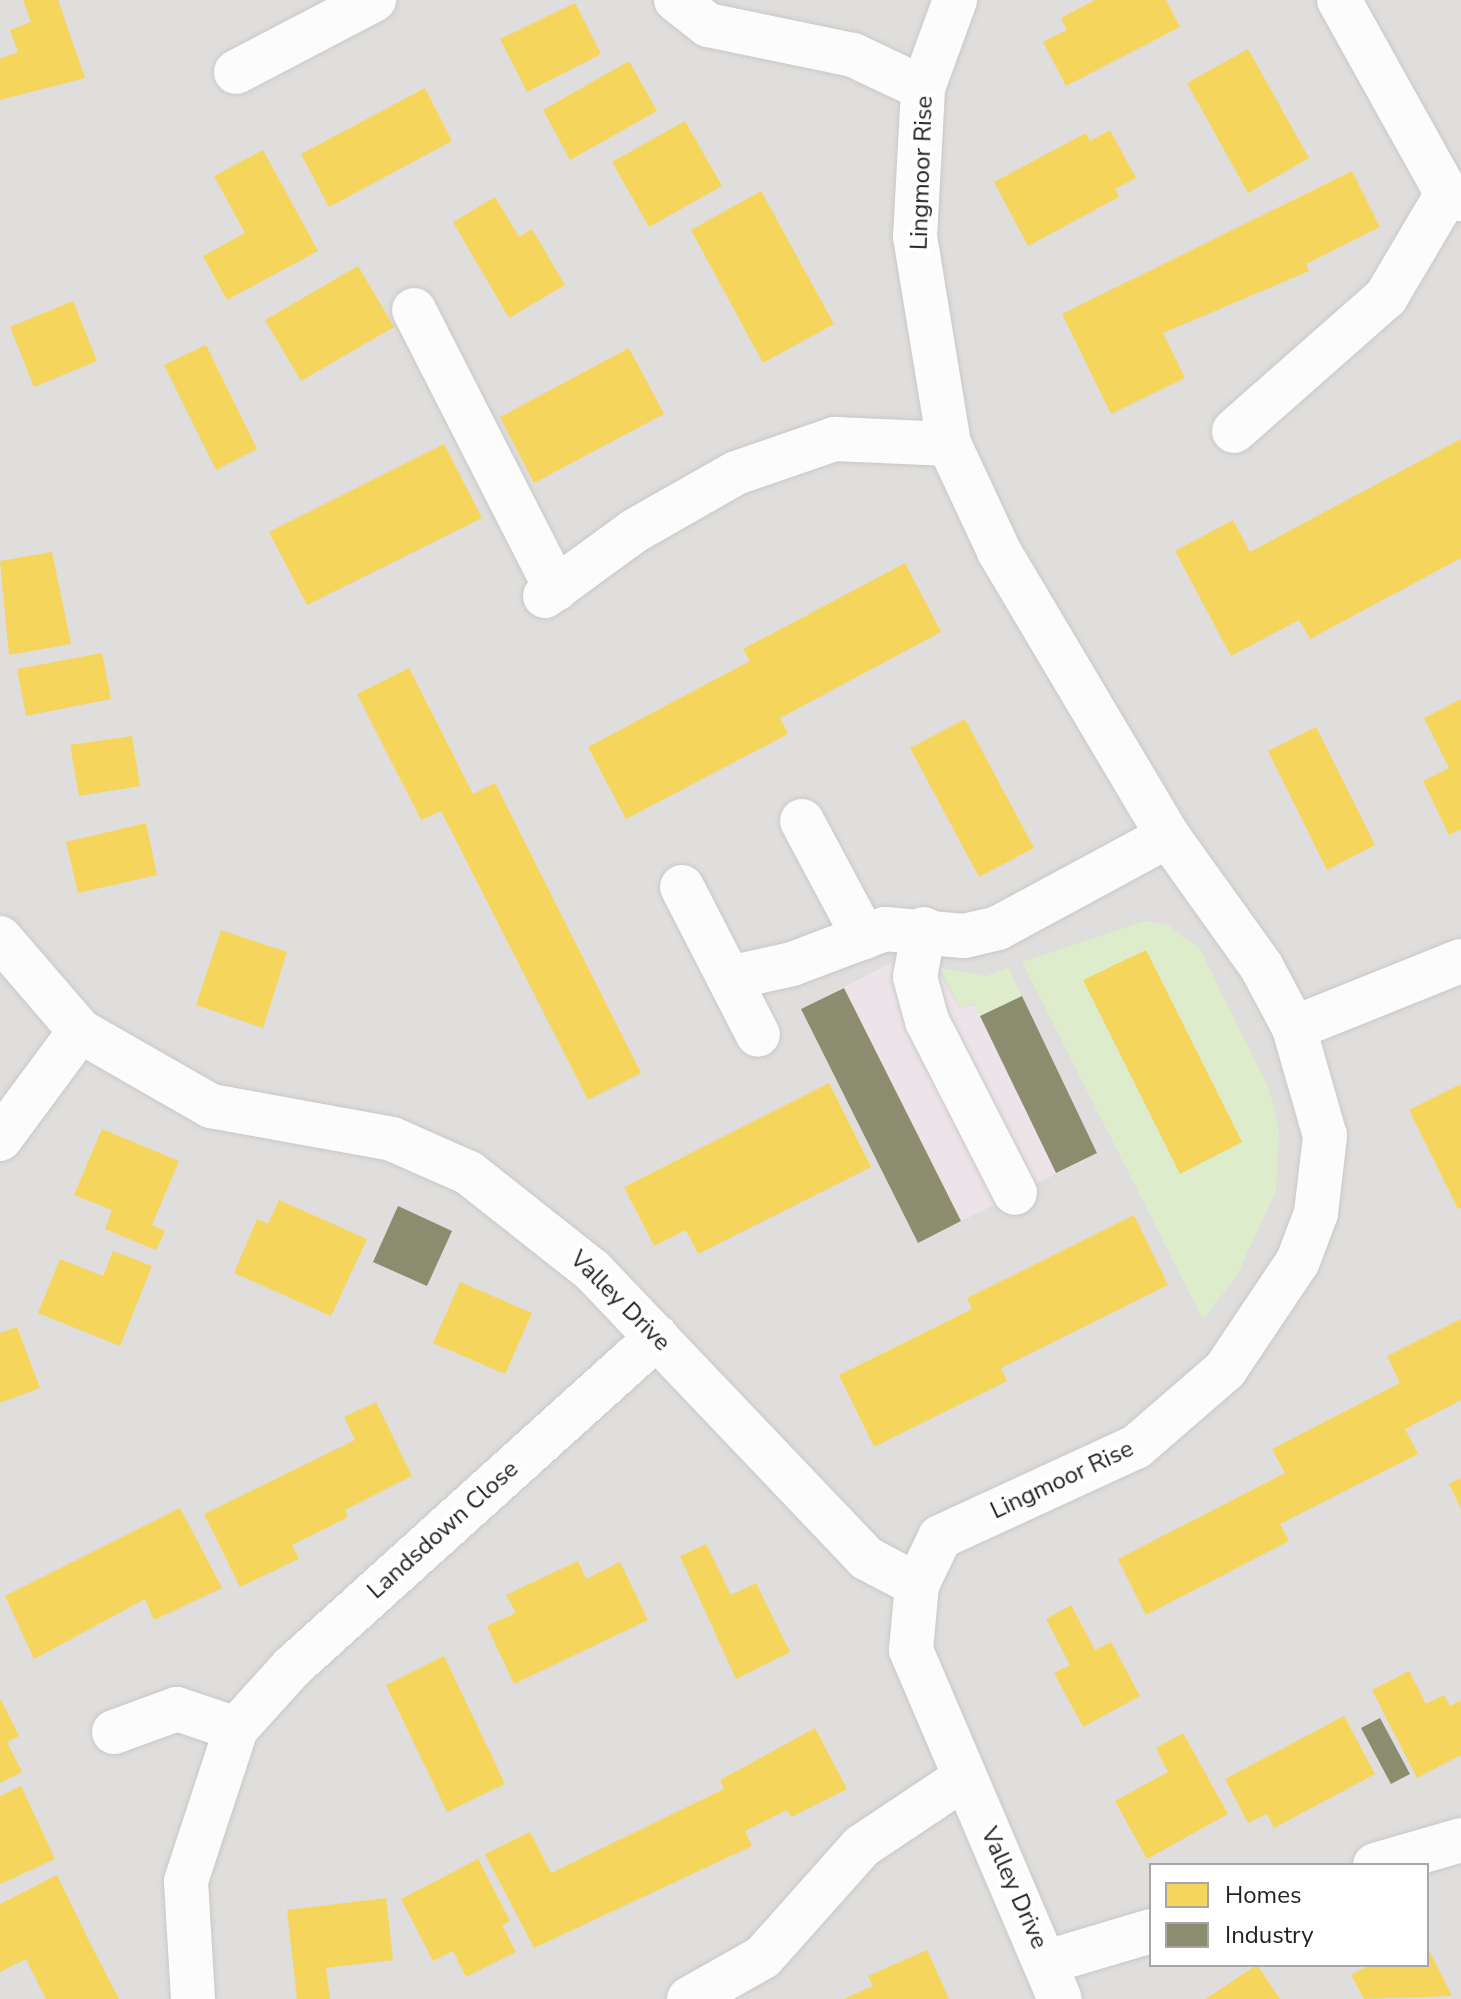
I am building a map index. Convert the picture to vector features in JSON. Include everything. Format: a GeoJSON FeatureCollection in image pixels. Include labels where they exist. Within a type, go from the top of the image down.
{"type":"FeatureCollection","features":[{"type":"Feature","properties":{"kind":"street"},"geometry":{"type":"LineString","coordinates":[[236,72],[374,0]]}},
{"type":"Feature","properties":{"kind":"street"},"geometry":{"type":"LineString","coordinates":[[676,0],[708,25],[853,55],[923,88]]}},
{"type":"Feature","properties":{"kind":"street","name":"Lingmoor Rise"},"geometry":{"type":"LineString","coordinates":[[917,1585],[940,1537],[1136,1447],[1190,1406],[1267,1316],[1298,1261],[1322,1176],[1325,1136],[1316,1085],[1294,1028],[1261,966],[1168,836],[999,551],[949,444],[915,237],[923,88],[955,0]]}},
{"type":"Feature","properties":{"kind":"street"},"geometry":{"type":"LineString","coordinates":[[1234,431],[1386,297],[1454,196],[1339,0]]}},
{"type":"Feature","properties":{"kind":"street"},"geometry":{"type":"LineString","coordinates":[[414,310],[551,592],[634,531],[736,473],[835,439],[949,444]]}},
{"type":"Feature","properties":{"kind":"street"},"geometry":{"type":"LineString","coordinates":[[802,821],[864,937]]}},
{"type":"Feature","properties":{"kind":"street"},"geometry":{"type":"LineString","coordinates":[[729,978],[864,937],[924,929],[964,936],[1030,917],[1168,836]]}},
{"type":"Feature","properties":{"kind":"street"},"geometry":{"type":"LineString","coordinates":[[682,887],[758,1035]]}},
{"type":"Feature","properties":{"kind":"street"},"geometry":{"type":"LineString","coordinates":[[924,929],[915,977],[927,1021],[1015,1193]]}},
{"type":"Feature","properties":{"kind":"street","name":"Valley Drive"},"geometry":{"type":"LineString","coordinates":[[0,938],[80,1031],[211,1106],[392,1139],[469,1173],[539,1223],[657,1337],[866,1558],[917,1585],[911,1650],[1054,1980]]}},
{"type":"Feature","properties":{"kind":"street"},"geometry":{"type":"LineString","coordinates":[[1294,1028],[1461,961]]}},
{"type":"Feature","properties":{"kind":"street"},"geometry":{"type":"LineString","coordinates":[[0,1139],[80,1031]]}},
{"type":"Feature","properties":{"kind":"street","name":"Landsdown Close"},"geometry":{"type":"LineString","coordinates":[[193,1999],[186,1881],[236,1729],[292,1667],[657,1337]]}},
{"type":"Feature","properties":{"kind":"street"},"geometry":{"type":"LineString","coordinates":[[114,1732],[177,1709],[236,1729]]}},
{"type":"Feature","properties":{"kind":"street"},"geometry":{"type":"LineString","coordinates":[[689,1999],[763,1957],[862,1846],[964,1778]]}},
{"type":"Feature","properties":{"kind":"street"},"geometry":{"type":"LineString","coordinates":[[1382,1863],[1461,1840]]}},
{"type":"Feature","properties":{"kind":"street"},"geometry":{"type":"LineString","coordinates":[[1054,1980],[1149,1932]]}},
{"type":"Feature","properties":{"kind":"shaded area"},"geometry":{"type":"Polygon","coordinates":[[[0,0],[1461,0],[1461,1999],[0,1999],[0,0]]]}},
{"type":"Feature","properties":{"kind":"shaded area"},"geometry":{"type":"Polygon","coordinates":[[[862,770],[910,868],[820,910],[800,876],[760,896],[729,836],[862,770]]]}},
{"type":"Feature","properties":{"kind":"shaded area"},"geometry":{"type":"Polygon","coordinates":[[[705,848],[802,1035],[725,1072],[630,884],[705,848]]]}},
{"type":"Feature","properties":{"kind":"shaded area"},"geometry":{"type":"Polygon","coordinates":[[[891,963],[938,971],[959,1008],[1022,996],[1097,1153],[918,1243],[801,1009],[891,963]]]}},
{"type":"Feature","properties":{"kind":"green space"},"geometry":{"type":"Polygon","coordinates":[[[1145,921],[1168,925],[1200,949],[1270,1092],[1279,1130],[1276,1191],[1237,1275],[1203,1320],[1022,962],[1145,921]]]}},
{"type":"Feature","properties":{"kind":"green space"},"geometry":{"type":"Polygon","coordinates":[[[940,968],[986,976],[1008,968],[1022,996],[980,1016],[973,1003],[960,1008],[940,968]]]}},
{"type":"Feature","properties":{"kind":"building: Homes"},"geometry":{"type":"Polygon","coordinates":[[[23,0],[58,0],[85,78],[0,100],[0,59],[18,52],[10,30],[31,22],[23,0]]]}},
{"type":"Feature","properties":{"kind":"building: Homes"},"geometry":{"type":"Polygon","coordinates":[[[1095,0],[1166,0],[1180,27],[1066,86],[1043,42],[1067,30],[1061,18],[1095,0]]]}},
{"type":"Feature","properties":{"kind":"building: Homes"},"geometry":{"type":"Polygon","coordinates":[[[575,3],[601,54],[527,92],[500,39],[575,3]]]}},
{"type":"Feature","properties":{"kind":"building: Homes"},"geometry":{"type":"Polygon","coordinates":[[[1248,49],[1309,158],[1248,193],[1187,83],[1248,49]]]}},
{"type":"Feature","properties":{"kind":"building: Homes"},"geometry":{"type":"Polygon","coordinates":[[[629,61],[657,111],[570,160],[543,110],[629,61]]]}},
{"type":"Feature","properties":{"kind":"building: Homes"},"geometry":{"type":"Polygon","coordinates":[[[425,88],[452,141],[329,207],[301,154],[425,88]]]}},
{"type":"Feature","properties":{"kind":"building: Homes"},"geometry":{"type":"Polygon","coordinates":[[[685,121],[722,186],[649,227],[612,162],[685,121]]]}},
{"type":"Feature","properties":{"kind":"building: Homes"},"geometry":{"type":"Polygon","coordinates":[[[1110,130],[1136,178],[1115,189],[1119,197],[1028,246],[994,182],[1086,133],[1090,141],[1110,130]]]}},
{"type":"Feature","properties":{"kind":"building: Homes"},"geometry":{"type":"Polygon","coordinates":[[[263,150],[318,251],[227,300],[203,256],[245,233],[214,176],[263,150]]]}},
{"type":"Feature","properties":{"kind":"building: Homes"},"geometry":{"type":"Polygon","coordinates":[[[1352,171],[1380,227],[1306,264],[1309,271],[1163,333],[1185,378],[1111,414],[1062,314],[1352,171]]]}},
{"type":"Feature","properties":{"kind":"building: Homes"},"geometry":{"type":"Polygon","coordinates":[[[761,191],[834,324],[763,363],[691,230],[761,191]]]}},
{"type":"Feature","properties":{"kind":"building: Homes"},"geometry":{"type":"Polygon","coordinates":[[[495,197],[519,237],[532,229],[565,285],[509,318],[453,222],[495,197]]]}},
{"type":"Feature","properties":{"kind":"building: Homes"},"geometry":{"type":"Polygon","coordinates":[[[358,266],[394,327],[301,381],[265,320],[358,266]]]}},
{"type":"Feature","properties":{"kind":"building: Homes"},"geometry":{"type":"Polygon","coordinates":[[[73,301],[97,361],[34,387],[10,327],[73,301]]]}},
{"type":"Feature","properties":{"kind":"building: Homes"},"geometry":{"type":"Polygon","coordinates":[[[206,345],[257,449],[216,470],[164,365],[206,345]]]}},
{"type":"Feature","properties":{"kind":"building: Homes"},"geometry":{"type":"Polygon","coordinates":[[[629,348],[664,414],[534,483],[500,417],[629,348]]]}},
{"type":"Feature","properties":{"kind":"building: Homes"},"geometry":{"type":"Polygon","coordinates":[[[1461,439],[1461,558],[1310,639],[1299,620],[1231,656],[1175,551],[1233,520],[1250,552],[1461,439]]]}},
{"type":"Feature","properties":{"kind":"building: Homes"},"geometry":{"type":"Polygon","coordinates":[[[444,444],[482,518],[307,605],[269,532],[444,444]]]}},
{"type":"Feature","properties":{"kind":"building: Homes"},"geometry":{"type":"Polygon","coordinates":[[[52,552],[71,644],[9,655],[0,561],[52,552]]]}},
{"type":"Feature","properties":{"kind":"building: Homes"},"geometry":{"type":"Polygon","coordinates":[[[905,563],[941,632],[780,718],[788,734],[626,819],[588,747],[750,661],[743,649],[905,563]]]}},
{"type":"Feature","properties":{"kind":"building: Homes"},"geometry":{"type":"Polygon","coordinates":[[[102,653],[111,699],[26,716],[17,669],[102,653]]]}},
{"type":"Feature","properties":{"kind":"building: Homes"},"geometry":{"type":"Polygon","coordinates":[[[409,668],[473,794],[495,783],[641,1073],[588,1100],[441,811],[421,820],[357,694],[409,668]]]}},
{"type":"Feature","properties":{"kind":"building: Homes"},"geometry":{"type":"Polygon","coordinates":[[[1461,699],[1461,829],[1449,835],[1423,781],[1449,768],[1424,718],[1461,699]]]}},
{"type":"Feature","properties":{"kind":"building: Homes"},"geometry":{"type":"Polygon","coordinates":[[[965,719],[1034,848],[979,877],[910,748],[965,719]]]}},
{"type":"Feature","properties":{"kind":"building: Homes"},"geometry":{"type":"Polygon","coordinates":[[[1316,727],[1375,845],[1327,870],[1268,751],[1316,727]]]}},
{"type":"Feature","properties":{"kind":"building: Homes"},"geometry":{"type":"Polygon","coordinates":[[[132,736],[140,786],[79,796],[70,745],[132,736]]]}},
{"type":"Feature","properties":{"kind":"building: Homes"},"geometry":{"type":"Polygon","coordinates":[[[146,823],[157,875],[78,893],[66,842],[146,823]]]}},
{"type":"Feature","properties":{"kind":"building: Homes"},"geometry":{"type":"Polygon","coordinates":[[[221,930],[287,952],[263,1028],[196,1005],[221,930]]]}},
{"type":"Feature","properties":{"kind":"building: Homes"},"geometry":{"type":"Polygon","coordinates":[[[1146,950],[1242,1142],[1180,1174],[1083,980],[1146,950]]]}},
{"type":"Feature","properties":{"kind":"building: Homes"},"geometry":{"type":"Polygon","coordinates":[[[829,1083],[871,1167],[698,1254],[686,1230],[654,1246],[624,1187],[829,1083]]]}},
{"type":"Feature","properties":{"kind":"building: Homes"},"geometry":{"type":"Polygon","coordinates":[[[1461,1084],[1461,1208],[1458,1209],[1409,1110],[1461,1084]]]}},
{"type":"Feature","properties":{"kind":"building: Homes"},"geometry":{"type":"Polygon","coordinates":[[[102,1129],[179,1161],[152,1225],[165,1231],[156,1250],[105,1229],[112,1210],[74,1195],[102,1129]]]}},
{"type":"Feature","properties":{"kind":"building: Homes"},"geometry":{"type":"Polygon","coordinates":[[[279,1200],[367,1239],[331,1316],[234,1273],[257,1219],[268,1224],[279,1200]]]}},
{"type":"Feature","properties":{"kind":"building: Homes"},"geometry":{"type":"Polygon","coordinates":[[[1134,1215],[1168,1285],[1001,1368],[1007,1381],[874,1447],[839,1375],[972,1309],[967,1298],[1134,1215]]]}},
{"type":"Feature","properties":{"kind":"building: Homes"},"geometry":{"type":"Polygon","coordinates":[[[113,1251],[152,1266],[120,1346],[38,1313],[60,1259],[103,1276],[113,1251]]]}},
{"type":"Feature","properties":{"kind":"building: Homes"},"geometry":{"type":"Polygon","coordinates":[[[460,1282],[532,1313],[505,1374],[433,1343],[460,1282]]]}},
{"type":"Feature","properties":{"kind":"building: Homes"},"geometry":{"type":"Polygon","coordinates":[[[1461,1319],[1461,1400],[1405,1429],[1418,1454],[1280,1524],[1289,1541],[1146,1615],[1118,1559],[1285,1473],[1272,1449],[1400,1383],[1387,1356],[1461,1319]]]}},
{"type":"Feature","properties":{"kind":"building: Homes"},"geometry":{"type":"Polygon","coordinates":[[[17,1327],[40,1388],[0,1403],[0,1333],[17,1327]]]}},
{"type":"Feature","properties":{"kind":"building: Homes"},"geometry":{"type":"Polygon","coordinates":[[[376,1402],[412,1476],[345,1510],[348,1517],[292,1545],[299,1559],[240,1587],[204,1514],[355,1440],[344,1417],[376,1402]]]}},
{"type":"Feature","properties":{"kind":"building: Homes"},"geometry":{"type":"Polygon","coordinates":[[[1461,1478],[1461,1509],[1449,1484],[1461,1478]]]}},
{"type":"Feature","properties":{"kind":"building: Homes"},"geometry":{"type":"Polygon","coordinates":[[[180,1508],[222,1588],[154,1620],[145,1599],[34,1659],[5,1596],[180,1508]]]}},
{"type":"Feature","properties":{"kind":"building: Homes"},"geometry":{"type":"Polygon","coordinates":[[[706,1544],[731,1595],[756,1583],[790,1652],[736,1679],[680,1556],[706,1544]]]}},
{"type":"Feature","properties":{"kind":"building: Homes"},"geometry":{"type":"Polygon","coordinates":[[[578,1561],[586,1579],[620,1562],[648,1620],[514,1684],[487,1626],[516,1613],[506,1595],[578,1561]]]}},
{"type":"Feature","properties":{"kind":"building: Homes"},"geometry":{"type":"Polygon","coordinates":[[[1071,1605],[1095,1650],[1111,1642],[1140,1696],[1083,1727],[1054,1673],[1070,1665],[1046,1619],[1071,1605]]]}},
{"type":"Feature","properties":{"kind":"building: Homes"},"geometry":{"type":"Polygon","coordinates":[[[444,1656],[505,1784],[447,1812],[386,1685],[444,1656]]]}},
{"type":"Feature","properties":{"kind":"building: Homes"},"geometry":{"type":"Polygon","coordinates":[[[1409,1671],[1426,1704],[1444,1695],[1450,1706],[1461,1700],[1461,1755],[1417,1778],[1372,1690],[1409,1671]]]}},
{"type":"Feature","properties":{"kind":"building: Homes"},"geometry":{"type":"Polygon","coordinates":[[[0,1698],[19,1736],[7,1742],[22,1772],[0,1783],[0,1698]]]}},
{"type":"Feature","properties":{"kind":"building: Homes"},"geometry":{"type":"Polygon","coordinates":[[[1344,1716],[1375,1774],[1274,1828],[1267,1814],[1248,1823],[1225,1779],[1344,1716]]]}},
{"type":"Feature","properties":{"kind":"building: Homes"},"geometry":{"type":"Polygon","coordinates":[[[815,1728],[847,1789],[791,1817],[787,1810],[745,1831],[752,1846],[534,1948],[485,1854],[530,1832],[551,1873],[724,1789],[720,1780],[815,1728]]]}},
{"type":"Feature","properties":{"kind":"building: Homes"},"geometry":{"type":"Polygon","coordinates":[[[1183,1733],[1228,1814],[1147,1859],[1115,1801],[1168,1772],[1156,1748],[1183,1733]]]}},
{"type":"Feature","properties":{"kind":"building: Homes"},"geometry":{"type":"Polygon","coordinates":[[[21,1786],[55,1859],[0,1884],[0,1796],[21,1786]]]}},
{"type":"Feature","properties":{"kind":"building: Homes"},"geometry":{"type":"Polygon","coordinates":[[[478,1859],[510,1921],[502,1925],[516,1952],[466,1977],[453,1951],[433,1961],[401,1899],[478,1859]]]}},
{"type":"Feature","properties":{"kind":"building: Homes"},"geometry":{"type":"Polygon","coordinates":[[[57,1875],[119,1999],[46,1999],[26,1959],[0,1972],[0,1904],[57,1875]]]}},
{"type":"Feature","properties":{"kind":"building: Homes"},"geometry":{"type":"Polygon","coordinates":[[[386,1898],[393,1960],[326,1968],[330,1999],[297,1999],[287,1910],[386,1898]]]}},
{"type":"Feature","properties":{"kind":"building: Homes"},"geometry":{"type":"Polygon","coordinates":[[[927,1950],[949,1999],[844,1999],[873,1986],[868,1976],[927,1950]]]}},
{"type":"Feature","properties":{"kind":"building: Homes"},"geometry":{"type":"Polygon","coordinates":[[[1429,1950],[1452,1996],[1364,1999],[1351,1975],[1366,1967],[1429,1967],[1429,1950]]]}},
{"type":"Feature","properties":{"kind":"building: Homes"},"geometry":{"type":"Polygon","coordinates":[[[1258,1967],[1280,1999],[1206,1999],[1258,1967]]]}},
{"type":"Feature","properties":{"kind":"building: Industry"},"geometry":{"type":"Polygon","coordinates":[[[844,988],[961,1221],[918,1243],[801,1009],[844,988]]]}},
{"type":"Feature","properties":{"kind":"building: Industry"},"geometry":{"type":"Polygon","coordinates":[[[1022,996],[1097,1153],[1056,1173],[980,1016],[1022,996]]]}},
{"type":"Feature","properties":{"kind":"building: Industry"},"geometry":{"type":"Polygon","coordinates":[[[398,1206],[452,1231],[427,1286],[373,1262],[398,1206]]]}},
{"type":"Feature","properties":{"kind":"building: Industry"},"geometry":{"type":"Polygon","coordinates":[[[1380,1718],[1410,1774],[1391,1784],[1361,1728],[1380,1718]]]}}]}
